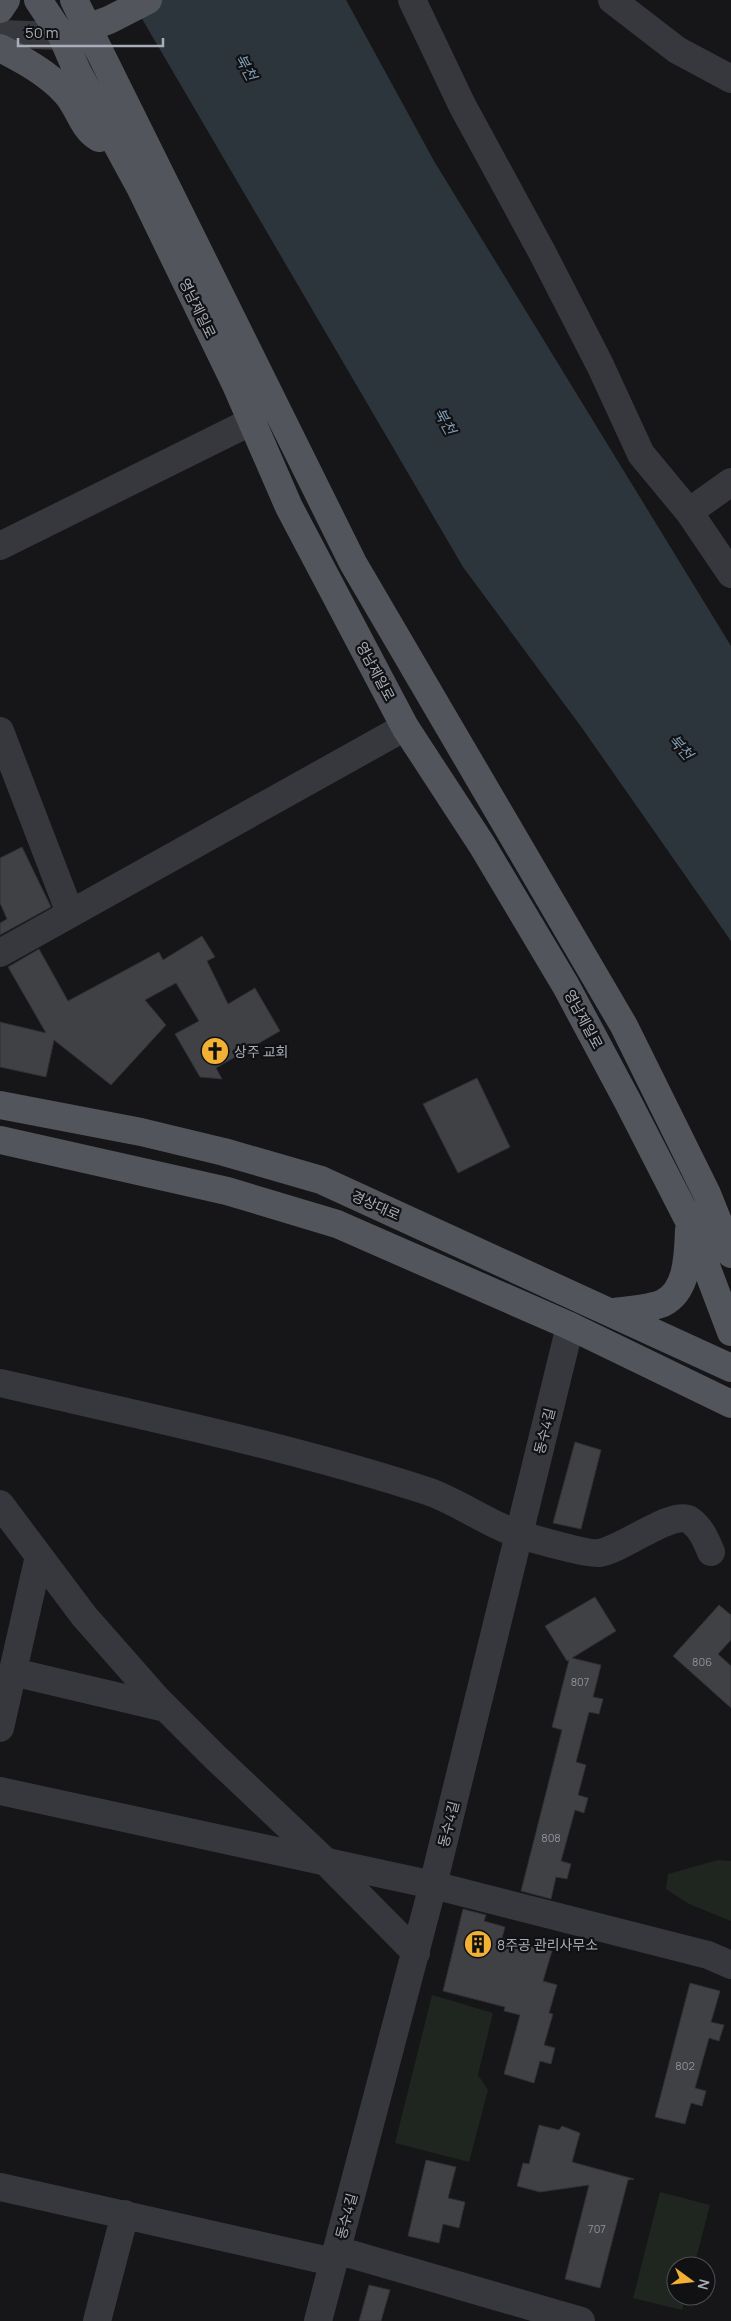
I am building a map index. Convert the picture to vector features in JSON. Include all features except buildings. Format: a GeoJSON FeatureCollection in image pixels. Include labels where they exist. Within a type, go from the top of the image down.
{"type":"FeatureCollection","features":[{"type":"Feature","properties":{"kind":"main road"},"geometry":{"type":"LineString","coordinates":[[0,9],[6,0]]}},
{"type":"Feature","properties":{"kind":"main road","name":"영남제일로"},"geometry":{"type":"LineString","coordinates":[[38,0],[62,36],[77,71],[140,187],[252,421],[290,507],[405,727],[482,844],[566,986],[689,1221],[731,1332]]}},
{"type":"Feature","properties":{"kind":"main road","name":"영남제일로"},"geometry":{"type":"LineString","coordinates":[[74,0],[98,24],[353,563],[624,1026],[707,1194],[731,1254]]}},
{"type":"Feature","properties":{"kind":"main road"},"geometry":{"type":"LineString","coordinates":[[98,24],[148,0]]}},
{"type":"Feature","properties":{"kind":"main road"},"geometry":{"type":"LineString","coordinates":[[0,48],[31,64],[51,79],[67,94],[90,133],[118,148]]}},
{"type":"Feature","properties":{"kind":"main road","name":"경상대로"},"geometry":{"type":"LineString","coordinates":[[0,1105],[197,1145],[321,1180],[613,1312],[731,1368]]}},
{"type":"Feature","properties":{"kind":"main road"},"geometry":{"type":"LineString","coordinates":[[0,1140],[227,1191],[337,1224],[570,1326],[731,1404]]}},
{"type":"Feature","properties":{"kind":"main road"},"geometry":{"type":"LineString","coordinates":[[613,1312],[662,1303],[677,1293],[684,1274],[689,1221]]}},
{"type":"Feature","properties":{"kind":"street"},"geometry":{"type":"LineString","coordinates":[[412,0],[462,105],[543,254],[600,365],[641,454],[689,512],[731,574]]}},
{"type":"Feature","properties":{"kind":"street"},"geometry":{"type":"LineString","coordinates":[[612,0],[677,50],[731,79]]}},
{"type":"Feature","properties":{"kind":"street"},"geometry":{"type":"LineString","coordinates":[[0,34],[62,36],[98,24]]}},
{"type":"Feature","properties":{"kind":"street"},"geometry":{"type":"LineString","coordinates":[[0,546],[252,421]]}},
{"type":"Feature","properties":{"kind":"street"},"geometry":{"type":"LineString","coordinates":[[689,512],[731,482]]}},
{"type":"Feature","properties":{"kind":"street"},"geometry":{"type":"LineString","coordinates":[[0,952],[405,727]]}},
{"type":"Feature","properties":{"kind":"street"},"geometry":{"type":"LineString","coordinates":[[0,730],[70,913]]}},
{"type":"Feature","properties":{"kind":"street","name":"동수4길"},"geometry":{"type":"LineString","coordinates":[[318,2321],[416,1953],[570,1326]]}},
{"type":"Feature","properties":{"kind":"street"},"geometry":{"type":"LineString","coordinates":[[0,1383],[284,1449],[430,1492],[519,1534],[597,1554],[628,1543],[648,1530],[677,1517],[689,1520],[702,1532],[711,1552]]}},
{"type":"Feature","properties":{"kind":"street"},"geometry":{"type":"LineString","coordinates":[[699,1389],[731,1419]]}},
{"type":"Feature","properties":{"kind":"street"},"geometry":{"type":"LineString","coordinates":[[0,1504],[84,1616],[166,1708],[325,1861],[416,1953]]}},
{"type":"Feature","properties":{"kind":"street"},"geometry":{"type":"LineString","coordinates":[[0,1728],[10,1663],[39,1556]]}},
{"type":"Feature","properties":{"kind":"street"},"geometry":{"type":"LineString","coordinates":[[10,1663],[166,1708]]}},
{"type":"Feature","properties":{"kind":"street"},"geometry":{"type":"LineString","coordinates":[[0,1790],[433,1885],[708,1955],[731,1965]]}},
{"type":"Feature","properties":{"kind":"street"},"geometry":{"type":"LineString","coordinates":[[0,2187],[335,2257],[354,2255],[554,2317],[581,2321]]}},
{"type":"Feature","properties":{"kind":"street"},"geometry":{"type":"LineString","coordinates":[[97,2321],[125,2214]]}},
{"type":"Feature","properties":{"kind":"shaded area"},"geometry":{"type":"Polygon","coordinates":[[[718,1860],[731,1861],[731,1921],[689,1904],[666,1889],[668,1874],[718,1860]]]}},
{"type":"Feature","properties":{"kind":"shaded area"},"geometry":{"type":"Polygon","coordinates":[[[432,1995],[493,2013],[478,2075],[488,2090],[469,2162],[395,2143],[432,1995]]]}},
{"type":"Feature","properties":{"kind":"shaded area"},"geometry":{"type":"Polygon","coordinates":[[[660,2192],[710,2205],[697,2256],[666,2256],[666,2306],[683,2306],[682,2310],[633,2298],[660,2192]]]}},
{"type":"Feature","properties":{"kind":"water","name":"북천"},"geometry":{"type":"Polygon","coordinates":[[[131,0],[346,0],[434,161],[731,646],[731,941],[582,728],[463,567],[131,0]]]}},
{"type":"Feature","properties":{"kind":"place","name":"상주 교회"},"geometry":{"type":"Point","coordinates":[215,1051]}},
{"type":"Feature","properties":{"kind":"place","name":"8주공 관리사무소"},"geometry":{"type":"Point","coordinates":[478,1944]}}]}
